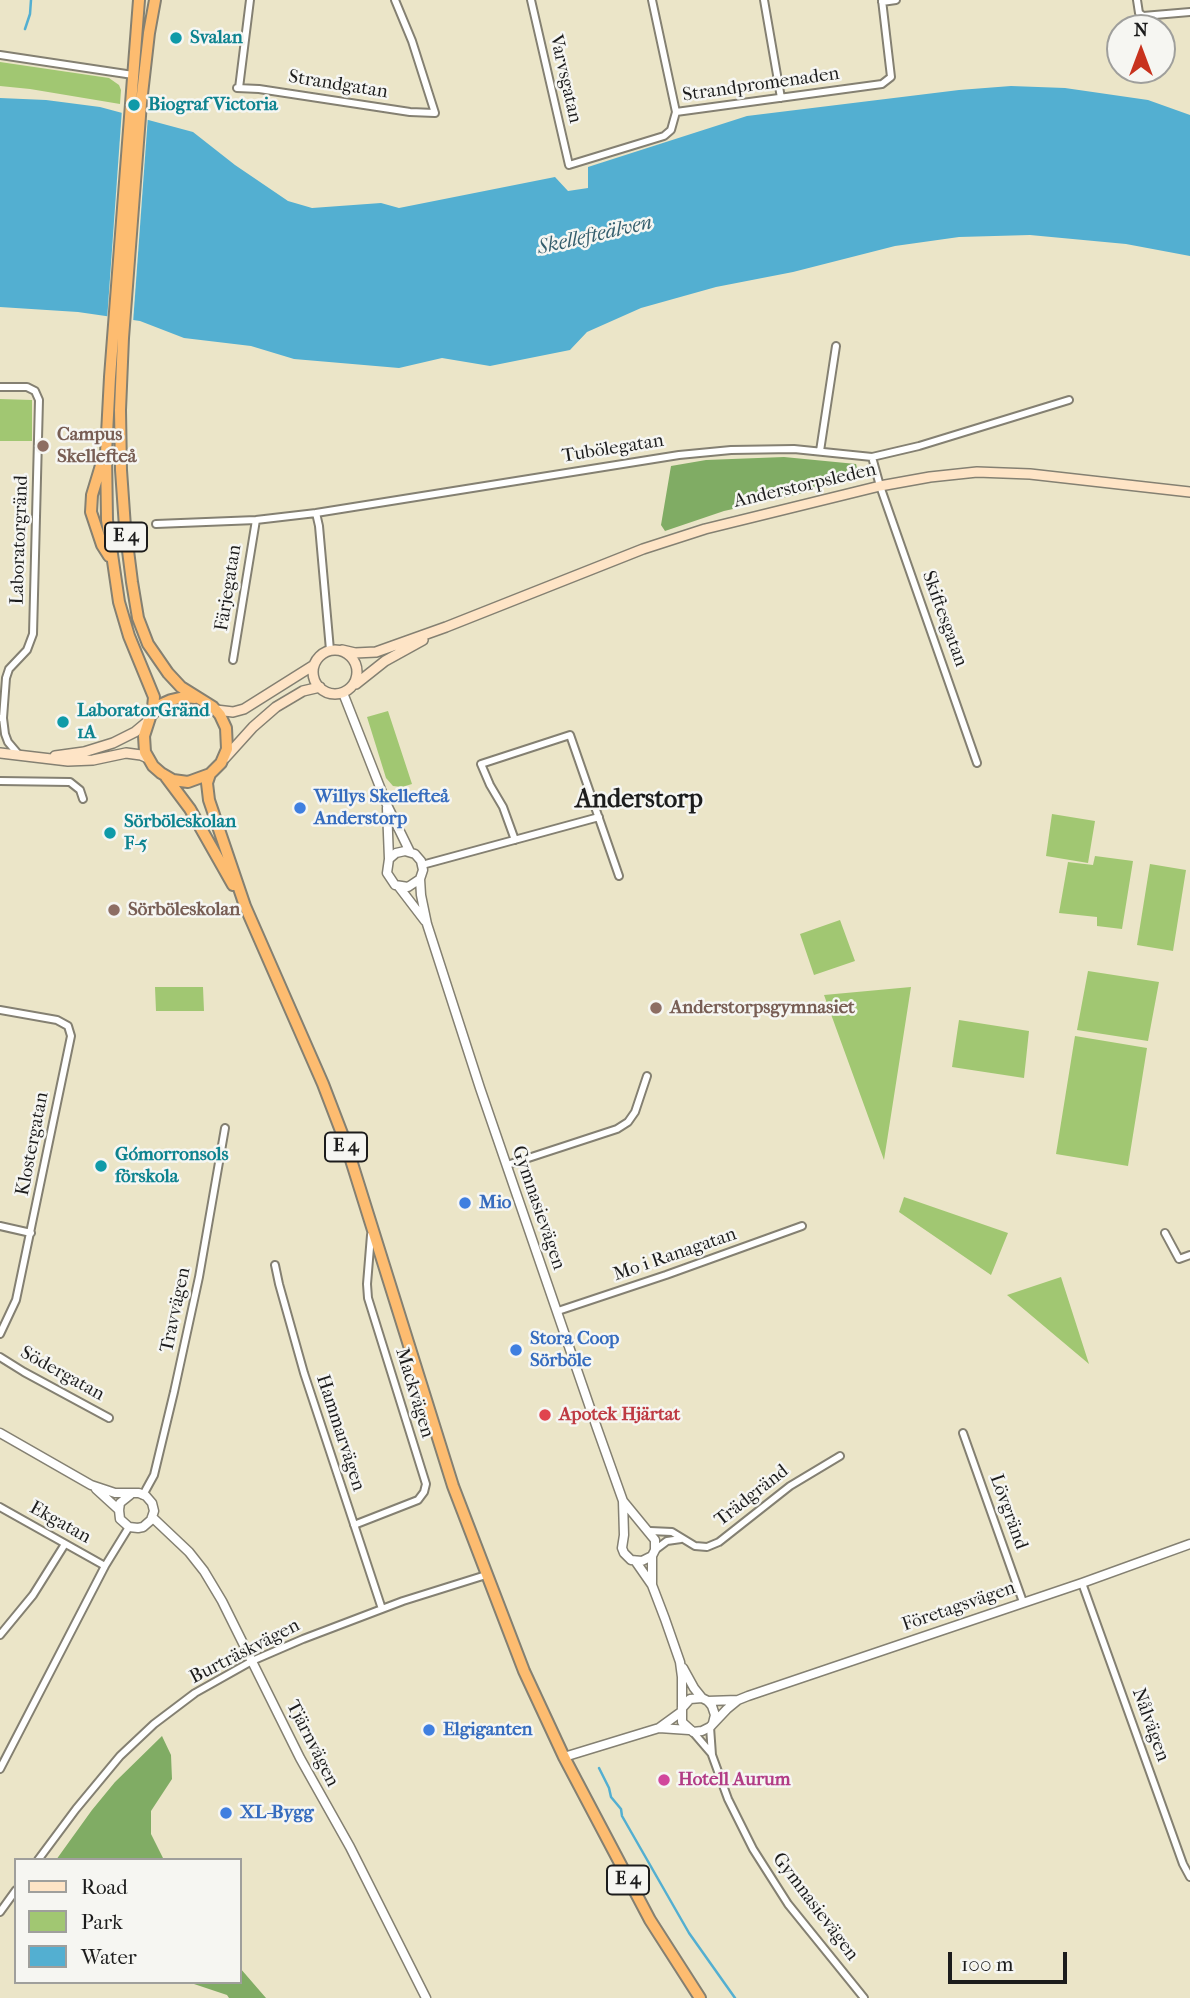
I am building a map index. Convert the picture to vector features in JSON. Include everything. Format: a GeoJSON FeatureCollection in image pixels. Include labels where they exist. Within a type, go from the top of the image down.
{"type":"FeatureCollection","features":[{"type":"Feature","properties":{"kind":"highway","name":"E 4"},"geometry":{"type":"LineString","coordinates":[[136,103],[133,75],[139,0]]}},
{"type":"Feature","properties":{"kind":"highway","name":"E 4"},"geometry":{"type":"LineString","coordinates":[[148,721],[154,697],[129,636],[111,561],[102,545],[91,512],[96,477],[106,453],[118,338],[136,103],[155,0]]}},
{"type":"Feature","properties":{"kind":"highway","name":"E 4"},"geometry":{"type":"LineString","coordinates":[[118,338],[125,527],[138,618],[148,644],[167,673],[181,687],[213,708]]}},
{"type":"Feature","properties":{"kind":"highway"},"geometry":{"type":"LineString","coordinates":[[178,698],[194,698],[213,708],[224,722],[228,735],[227,749],[221,763],[204,778],[188,782],[166,777],[158,771],[148,758],[144,743],[148,721],[162,704],[178,698]]}},
{"type":"Feature","properties":{"kind":"highway","name":"E 4"},"geometry":{"type":"LineString","coordinates":[[210,774],[207,783],[209,800],[245,906],[324,1084],[346,1144],[437,1438],[523,1671],[564,1758],[650,1920],[700,1998]]}},
{"type":"Feature","properties":{"kind":"highway","name":"E 4"},"geometry":{"type":"LineString","coordinates":[[166,777],[190,809],[245,906]]}},
{"type":"Feature","properties":{"kind":"main road","name":"Anderstorpsleden"},"geometry":{"type":"LineString","coordinates":[[342,650],[355,653],[376,652],[632,554],[705,529],[880,486],[977,472],[1030,474],[1190,492]]}},
{"type":"Feature","properties":{"kind":"main road","name":"Anderstorpsleden"},"geometry":{"type":"LineString","coordinates":[[346,691],[385,662],[446,627]]}},
{"type":"Feature","properties":{"kind":"main road"},"geometry":{"type":"LineString","coordinates":[[213,708],[233,712],[244,709],[314,665],[320,655],[330,650],[342,650],[352,656],[358,668],[355,682],[346,691],[332,694],[320,687],[314,678],[314,665]]}},
{"type":"Feature","properties":{"kind":"main road"},"geometry":{"type":"LineString","coordinates":[[221,763],[253,727],[276,707],[303,691],[320,687]]}},
{"type":"Feature","properties":{"kind":"main road"},"geometry":{"type":"LineString","coordinates":[[32,757],[84,752],[126,737],[148,721]]}},
{"type":"Feature","properties":{"kind":"main road"},"geometry":{"type":"LineString","coordinates":[[0,753],[81,761],[126,753],[148,758]]}},
{"type":"Feature","properties":{"kind":"street","name":"Strandgatan"},"geometry":{"type":"LineString","coordinates":[[250,0],[238,88],[410,112],[435,113],[412,41],[395,0]]}},
{"type":"Feature","properties":{"kind":"street","name":"Varvsgatan"},"geometry":{"type":"LineString","coordinates":[[531,0],[569,165]]}},
{"type":"Feature","properties":{"kind":"street"},"geometry":{"type":"LineString","coordinates":[[652,0],[676,112]]}},
{"type":"Feature","properties":{"kind":"street"},"geometry":{"type":"LineString","coordinates":[[764,0],[781,98]]}},
{"type":"Feature","properties":{"kind":"street"},"geometry":{"type":"LineString","coordinates":[[882,1],[896,0]]}},
{"type":"Feature","properties":{"kind":"street"},"geometry":{"type":"LineString","coordinates":[[1137,0],[1139,13],[1143,16],[1190,12]]}},
{"type":"Feature","properties":{"kind":"street","name":"Strandpromenaden"},"geometry":{"type":"LineString","coordinates":[[569,165],[664,135],[671,130],[676,112],[881,84],[891,77],[882,1]]}},
{"type":"Feature","properties":{"kind":"street"},"geometry":{"type":"LineString","coordinates":[[0,55],[133,75]]}},
{"type":"Feature","properties":{"kind":"street"},"geometry":{"type":"LineString","coordinates":[[820,452],[836,346]]}},
{"type":"Feature","properties":{"kind":"street","name":"Laboratorgränd"},"geometry":{"type":"LineString","coordinates":[[0,387],[27,387],[35,391],[39,400],[33,634],[27,650],[9,669],[2,718],[8,742],[19,755]]}},
{"type":"Feature","properties":{"kind":"street","name":"Tubölegatan"},"geometry":{"type":"LineString","coordinates":[[156,524],[256,520],[316,513],[679,455],[768,449],[872,457],[919,446],[1069,400]]}},
{"type":"Feature","properties":{"kind":"street","name":"Skiftesgatan"},"geometry":{"type":"LineString","coordinates":[[872,457],[977,763]]}},
{"type":"Feature","properties":{"kind":"street"},"geometry":{"type":"LineString","coordinates":[[316,513],[330,650]]}},
{"type":"Feature","properties":{"kind":"street","name":"Färjegatan"},"geometry":{"type":"LineString","coordinates":[[233,660],[256,520]]}},
{"type":"Feature","properties":{"kind":"street"},"geometry":{"type":"LineString","coordinates":[[346,691],[387,805],[410,852]]}},
{"type":"Feature","properties":{"kind":"street"},"geometry":{"type":"LineString","coordinates":[[515,840],[503,807],[481,764],[570,735],[619,876]]}},
{"type":"Feature","properties":{"kind":"street"},"geometry":{"type":"LineString","coordinates":[[0,781],[70,782],[80,790],[83,799]]}},
{"type":"Feature","properties":{"kind":"street"},"geometry":{"type":"LineString","coordinates":[[387,805],[388,878],[399,887],[408,887],[420,879],[422,865],[418,857],[405,851],[396,853],[389,859]]}},
{"type":"Feature","properties":{"kind":"street"},"geometry":{"type":"LineString","coordinates":[[422,865],[599,817]]}},
{"type":"Feature","properties":{"kind":"street","name":"Gymnasievägen"},"geometry":{"type":"LineString","coordinates":[[420,879],[427,924],[623,1500],[624,1535]]}},
{"type":"Feature","properties":{"kind":"street","name":"Gymnasievägen"},"geometry":{"type":"LineString","coordinates":[[399,887],[427,924]]}},
{"type":"Feature","properties":{"kind":"street","name":"Klostergatan"},"geometry":{"type":"LineString","coordinates":[[0,1010],[57,1020],[68,1026],[71,1036],[16,1300],[0,1334]]}},
{"type":"Feature","properties":{"kind":"street"},"geometry":{"type":"LineString","coordinates":[[507,1165],[617,1129],[628,1122],[635,1112],[647,1076]]}},
{"type":"Feature","properties":{"kind":"street","name":"Travvägen"},"geometry":{"type":"LineString","coordinates":[[143,1495],[154,1475],[200,1277],[225,1128]]}},
{"type":"Feature","properties":{"kind":"street"},"geometry":{"type":"LineString","coordinates":[[0,1226],[31,1233]]}},
{"type":"Feature","properties":{"kind":"street","name":"Mackvägen"},"geometry":{"type":"LineString","coordinates":[[354,1525],[418,1500],[426,1484],[368,1298],[372,1226]]}},
{"type":"Feature","properties":{"kind":"street","name":"Mo i Ranagatan"},"geometry":{"type":"LineString","coordinates":[[558,1311],[802,1226]]}},
{"type":"Feature","properties":{"kind":"street"},"geometry":{"type":"LineString","coordinates":[[1164,1233],[1179,1259],[1190,1255]]}},
{"type":"Feature","properties":{"kind":"street","name":"Hammarvägen"},"geometry":{"type":"LineString","coordinates":[[275,1265],[304,1373],[382,1609]]}},
{"type":"Feature","properties":{"kind":"street","name":"Södergatan"},"geometry":{"type":"LineString","coordinates":[[0,1357],[109,1418]]}},
{"type":"Feature","properties":{"kind":"street"},"geometry":{"type":"LineString","coordinates":[[0,1433],[91,1485],[116,1493],[143,1495],[152,1503],[152,1517],[144,1527],[129,1527],[120,1519],[118,1510],[91,1485]]}},
{"type":"Feature","properties":{"kind":"street","name":"Lövgränd"},"geometry":{"type":"LineString","coordinates":[[963,1433],[1023,1602]]}},
{"type":"Feature","properties":{"kind":"street","name":"Trädgränd"},"geometry":{"type":"LineString","coordinates":[[648,1530],[672,1532],[695,1546],[707,1547],[719,1542],[790,1486],[840,1456]]}},
{"type":"Feature","properties":{"kind":"street"},"geometry":{"type":"LineString","coordinates":[[118,1510],[122,1501],[130,1494]]}},
{"type":"Feature","properties":{"kind":"street","name":"Gymnasievägen"},"geometry":{"type":"LineString","coordinates":[[623,1500],[648,1530]]}},
{"type":"Feature","properties":{"kind":"street","name":"Ekgatan"},"geometry":{"type":"LineString","coordinates":[[0,1507],[105,1566]]}},
{"type":"Feature","properties":{"kind":"street","name":"Tjärnvägen"},"geometry":{"type":"LineString","coordinates":[[152,1517],[189,1552],[204,1571],[300,1758],[350,1847],[426,1998]]}},
{"type":"Feature","properties":{"kind":"street"},"geometry":{"type":"LineString","coordinates":[[0,1769],[105,1566],[129,1527]]}},
{"type":"Feature","properties":{"kind":"street"},"geometry":{"type":"LineString","coordinates":[[652,1585],[655,1540],[648,1530],[633,1528],[624,1535],[621,1542],[624,1553],[636,1562],[652,1585],[680,1662],[694,1688],[712,1706],[715,1715],[711,1725],[712,1755]]}},
{"type":"Feature","properties":{"kind":"street"},"geometry":{"type":"LineString","coordinates":[[636,1562],[642,1561],[667,1541],[681,1539]]}},
{"type":"Feature","properties":{"kind":"street"},"geometry":{"type":"LineString","coordinates":[[0,1635],[33,1595],[65,1544]]}},
{"type":"Feature","properties":{"kind":"street","name":"Företagsvägen"},"geometry":{"type":"LineString","coordinates":[[705,1699],[738,1700],[1190,1544]]}},
{"type":"Feature","properties":{"kind":"street","name":"Burträskvägen"},"geometry":{"type":"LineString","coordinates":[[39,1858],[76,1809],[128,1748],[195,1693],[252,1661],[382,1609],[486,1575]]}},
{"type":"Feature","properties":{"kind":"street","name":"Nålvägen"},"geometry":{"type":"LineString","coordinates":[[1082,1583],[1190,1877]]}},
{"type":"Feature","properties":{"kind":"street"},"geometry":{"type":"LineString","coordinates":[[680,1662],[682,1721],[712,1755]]}},
{"type":"Feature","properties":{"kind":"street"},"geometry":{"type":"LineString","coordinates":[[564,1758],[659,1728],[690,1699],[705,1699]]}},
{"type":"Feature","properties":{"kind":"street","name":"Företagsvägen"},"geometry":{"type":"LineString","coordinates":[[711,1725],[738,1700]]}},
{"type":"Feature","properties":{"kind":"street"},"geometry":{"type":"LineString","coordinates":[[659,1728],[702,1731],[711,1725]]}},
{"type":"Feature","properties":{"kind":"street","name":"Gymnasievägen"},"geometry":{"type":"LineString","coordinates":[[712,1755],[740,1827],[768,1875],[864,1998]]}},
{"type":"Feature","properties":{"kind":"street"},"geometry":{"type":"LineString","coordinates":[[0,1912],[14,1893]]}},
{"type":"Feature","properties":{"kind":"green space"},"geometry":{"type":"Polygon","coordinates":[[[0,62],[109,78],[119,85],[120,104],[0,86],[0,62]]]}},
{"type":"Feature","properties":{"kind":"green space"},"geometry":{"type":"Polygon","coordinates":[[[0,399],[32,400],[32,441],[0,441],[0,399]]]}},
{"type":"Feature","properties":{"kind":"green space"},"geometry":{"type":"Polygon","coordinates":[[[784,457],[856,464],[858,472],[804,493],[724,511],[665,531],[661,525],[671,466],[706,460],[784,457]]]}},
{"type":"Feature","properties":{"kind":"green space"},"geometry":{"type":"Polygon","coordinates":[[[388,711],[412,784],[402,787],[393,786],[386,778],[367,717],[388,711]]]}},
{"type":"Feature","properties":{"kind":"green space"},"geometry":{"type":"Polygon","coordinates":[[[1052,814],[1095,821],[1088,863],[1046,856],[1052,814]]]}},
{"type":"Feature","properties":{"kind":"green space"},"geometry":{"type":"Polygon","coordinates":[[[1095,856],[1133,861],[1122,929],[1097,926],[1097,917],[1059,913],[1068,862],[1093,865],[1095,856]]]}},
{"type":"Feature","properties":{"kind":"green space"},"geometry":{"type":"Polygon","coordinates":[[[1150,864],[1186,870],[1173,951],[1137,945],[1150,864]]]}},
{"type":"Feature","properties":{"kind":"green space"},"geometry":{"type":"Polygon","coordinates":[[[840,920],[855,961],[814,975],[800,934],[840,920]]]}},
{"type":"Feature","properties":{"kind":"green space"},"geometry":{"type":"Polygon","coordinates":[[[1088,971],[1159,982],[1148,1041],[1077,1030],[1088,971]]]}},
{"type":"Feature","properties":{"kind":"green space"},"geometry":{"type":"Polygon","coordinates":[[[155,987],[203,987],[204,1011],[156,1011],[155,987]]]}},
{"type":"Feature","properties":{"kind":"green space"},"geometry":{"type":"Polygon","coordinates":[[[911,987],[884,1160],[824,995],[911,987]]]}},
{"type":"Feature","properties":{"kind":"green space"},"geometry":{"type":"Polygon","coordinates":[[[959,1020],[1029,1031],[1024,1078],[952,1067],[959,1020]]]}},
{"type":"Feature","properties":{"kind":"green space"},"geometry":{"type":"Polygon","coordinates":[[[1075,1036],[1147,1048],[1128,1166],[1056,1154],[1075,1036]]]}},
{"type":"Feature","properties":{"kind":"green space"},"geometry":{"type":"Polygon","coordinates":[[[904,1197],[1008,1233],[991,1275],[899,1212],[904,1197]]]}},
{"type":"Feature","properties":{"kind":"green space"},"geometry":{"type":"Polygon","coordinates":[[[1061,1277],[1089,1364],[1007,1295],[1061,1277]]]}},
{"type":"Feature","properties":{"kind":"green space"},"geometry":{"type":"Polygon","coordinates":[[[162,1736],[171,1755],[172,1779],[151,1811],[151,1834],[163,1858],[57,1858],[92,1810],[115,1782],[162,1736]]]}},
{"type":"Feature","properties":{"kind":"green space"},"geometry":{"type":"Polygon","coordinates":[[[242,1970],[266,1998],[229,1998],[194,1984],[242,1984],[242,1970]]]}},
{"type":"Feature","properties":{"kind":"water","name":"Skellefteälven"},"geometry":{"type":"Polygon","coordinates":[[[1011,86],[1065,88],[1148,100],[1190,115],[1190,256],[1126,244],[1030,235],[959,237],[895,246],[793,272],[716,287],[641,308],[587,332],[570,350],[490,366],[442,358],[399,368],[294,359],[251,346],[184,338],[140,321],[78,312],[0,307],[0,98],[46,100],[100,107],[193,132],[288,201],[312,208],[381,203],[399,208],[555,177],[568,191],[588,188],[588,167],[747,116],[1011,86]]]}},
{"type":"Feature","properties":{"kind":"pier"},"geometry":{"type":"Polygon","coordinates":[[[122,109],[148,116],[133,323],[107,320],[122,109]]]}},
{"type":"Feature","properties":{"kind":"waterway"},"geometry":{"type":"LineString","coordinates":[[25,29],[31,0]]}},
{"type":"Feature","properties":{"kind":"waterway"},"geometry":{"type":"LineString","coordinates":[[599,1768],[611,1797],[621,1809],[622,1816],[689,1933],[735,1998]]}},
{"type":"Feature","properties":{"kind":"place","name":"Svalan"},"geometry":{"type":"Point","coordinates":[176,38]}},
{"type":"Feature","properties":{"kind":"place","name":"Biograf Victoria"},"geometry":{"type":"Point","coordinates":[134,105]}},
{"type":"Feature","properties":{"kind":"place","name":"Campus Skellefteå"},"geometry":{"type":"Point","coordinates":[43,446]}},
{"type":"Feature","properties":{"kind":"place","name":"LaboratorGränd 1A"},"geometry":{"type":"Point","coordinates":[63,722]}},
{"type":"Feature","properties":{"kind":"place","name":"Willys Skellefteå Anderstorp"},"geometry":{"type":"Point","coordinates":[300,808]}},
{"type":"Feature","properties":{"kind":"place","name":"Sörböleskolan F-5"},"geometry":{"type":"Point","coordinates":[110,833]}},
{"type":"Feature","properties":{"kind":"place","name":"Sörböleskolan"},"geometry":{"type":"Point","coordinates":[114,910]}},
{"type":"Feature","properties":{"kind":"place","name":"Anderstorpsgymnasiet"},"geometry":{"type":"Point","coordinates":[656,1008]}},
{"type":"Feature","properties":{"kind":"place","name":"Gómorronsols förskola"},"geometry":{"type":"Point","coordinates":[101,1166]}},
{"type":"Feature","properties":{"kind":"place","name":"Mio"},"geometry":{"type":"Point","coordinates":[465,1203]}},
{"type":"Feature","properties":{"kind":"place","name":"Stora Coop Sörböle"},"geometry":{"type":"Point","coordinates":[516,1350]}},
{"type":"Feature","properties":{"kind":"place","name":"Apotek Hjärtat"},"geometry":{"type":"Point","coordinates":[545,1415]}},
{"type":"Feature","properties":{"kind":"place","name":"Elgiganten"},"geometry":{"type":"Point","coordinates":[429,1730]}},
{"type":"Feature","properties":{"kind":"place","name":"Hotell Aurum"},"geometry":{"type":"Point","coordinates":[664,1780]}},
{"type":"Feature","properties":{"kind":"place","name":"XL-Bygg"},"geometry":{"type":"Point","coordinates":[226,1813]}},
{"type":"Feature","properties":{"kind":"district","name":"Anderstorp"},"geometry":{"type":"Point","coordinates":[639,801]}}]}
